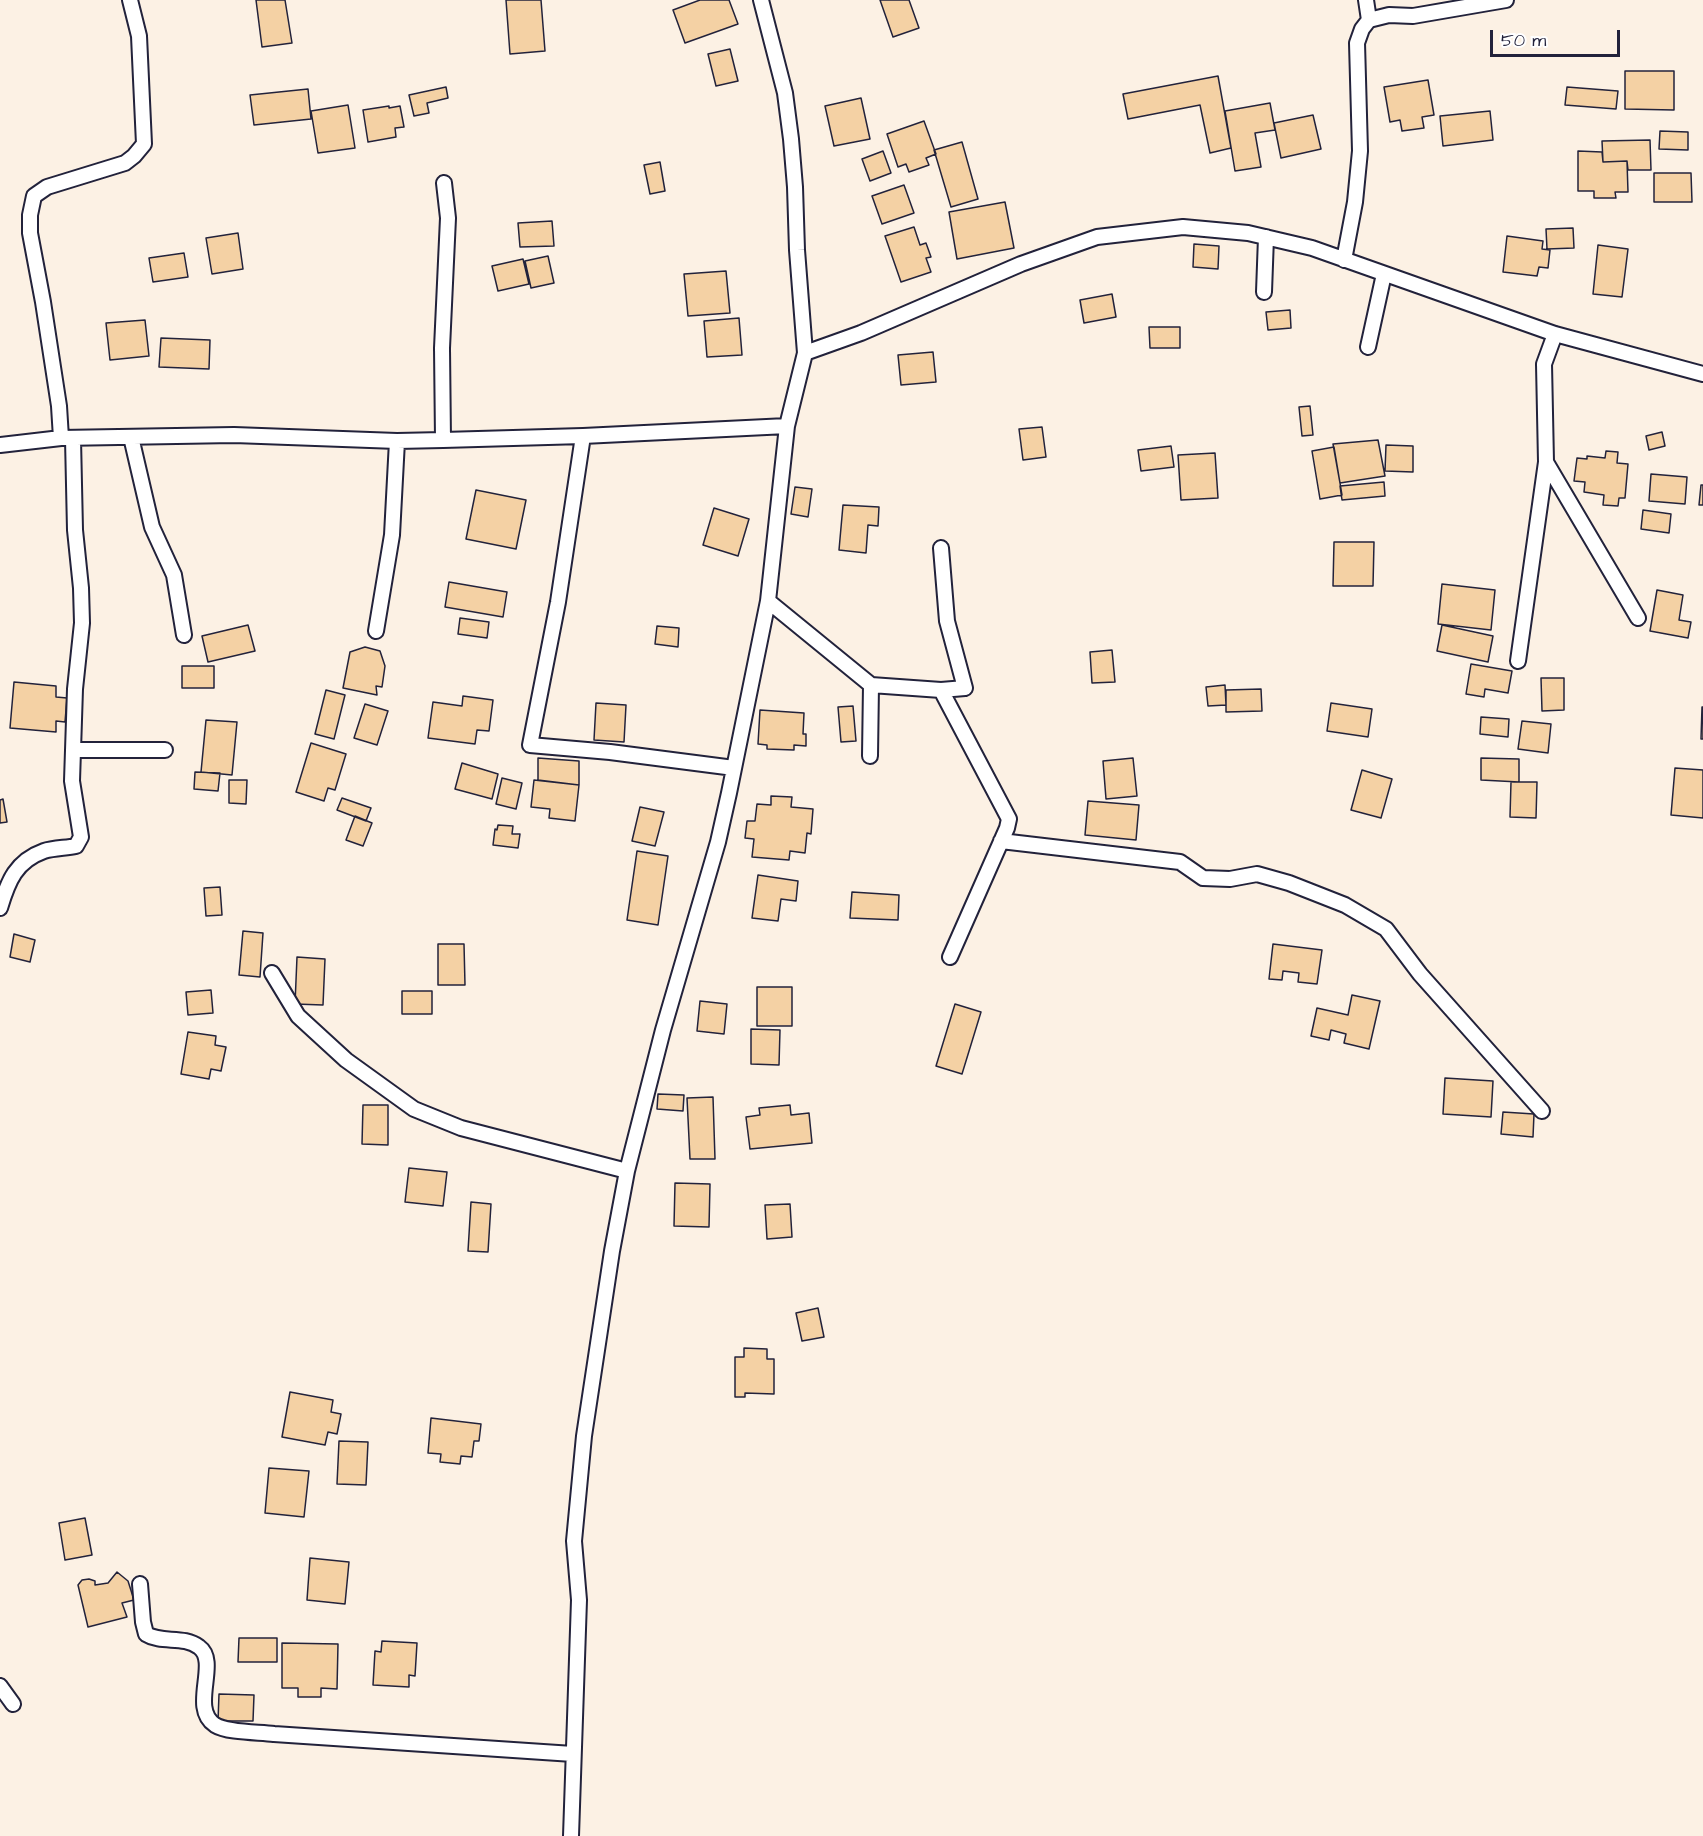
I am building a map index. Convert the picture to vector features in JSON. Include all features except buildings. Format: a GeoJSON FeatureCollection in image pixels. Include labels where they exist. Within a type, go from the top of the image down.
{"type":"FeatureCollection","features":[{"type":"Feature","properties":{"kind":"street"},"geometry":{"type":"LineString","coordinates":[[0,908],[7,883],[22,863],[45,851],[76,846],[81,837],[72,781],[75,689],[82,622],[75,530],[67,439],[59,406],[44,302],[30,233],[30,215],[34,196],[46,187],[125,163],[144,144],[139,36],[130,0]]}},
{"type":"Feature","properties":{"kind":"street"},"geometry":{"type":"LineString","coordinates":[[571,1836],[579,1600],[574,1541],[584,1436],[612,1251],[627,1171],[663,1030],[718,842],[734,768],[768,602],[787,426],[805,353],[791,139],[785,93],[761,0]]}},
{"type":"Feature","properties":{"kind":"street"},"geometry":{"type":"LineString","coordinates":[[1366,0],[1369,20]]}},
{"type":"Feature","properties":{"kind":"street"},"geometry":{"type":"LineString","coordinates":[[1344,260],[1360,151],[1357,43],[1362,29],[1369,20],[1389,15],[1413,16],[1506,0]]}},
{"type":"Feature","properties":{"kind":"street"},"geometry":{"type":"LineString","coordinates":[[443,440],[442,348],[448,218],[444,183]]}},
{"type":"Feature","properties":{"kind":"street"},"geometry":{"type":"LineString","coordinates":[[805,353],[861,333],[1020,264],[1097,237],[1183,227],[1266,237],[1312,248],[1555,334],[1703,374]]}},
{"type":"Feature","properties":{"kind":"street"},"geometry":{"type":"LineString","coordinates":[[1264,292],[1266,237]]}},
{"type":"Feature","properties":{"kind":"street"},"geometry":{"type":"LineString","coordinates":[[1368,347],[1384,274]]}},
{"type":"Feature","properties":{"kind":"street"},"geometry":{"type":"LineString","coordinates":[[1518,661],[1546,462],[1544,364],[1555,334]]}},
{"type":"Feature","properties":{"kind":"street"},"geometry":{"type":"LineString","coordinates":[[0,445],[67,439],[234,435],[397,441],[443,440],[787,426]]}},
{"type":"Feature","properties":{"kind":"street"},"geometry":{"type":"LineString","coordinates":[[583,436],[558,602],[530,745],[610,752],[734,768]]}},
{"type":"Feature","properties":{"kind":"street"},"geometry":{"type":"LineString","coordinates":[[131,438],[152,527],[174,574],[184,635]]}},
{"type":"Feature","properties":{"kind":"street"},"geometry":{"type":"LineString","coordinates":[[376,631],[392,535],[397,441]]}},
{"type":"Feature","properties":{"kind":"street"},"geometry":{"type":"LineString","coordinates":[[1546,462],[1638,618]]}},
{"type":"Feature","properties":{"kind":"street"},"geometry":{"type":"LineString","coordinates":[[768,602],[871,686],[941,690],[965,688],[947,621],[941,548]]}},
{"type":"Feature","properties":{"kind":"street"},"geometry":{"type":"LineString","coordinates":[[870,756],[871,686]]}},
{"type":"Feature","properties":{"kind":"street"},"geometry":{"type":"LineString","coordinates":[[941,690],[1009,819],[950,957]]}},
{"type":"Feature","properties":{"kind":"street"},"geometry":{"type":"LineString","coordinates":[[73,750],[165,750]]}},
{"type":"Feature","properties":{"kind":"street"},"geometry":{"type":"LineString","coordinates":[[1001,841],[1180,862],[1203,878],[1230,879],[1257,874],[1289,883],[1346,905],[1386,929],[1420,974],[1542,1111]]}},
{"type":"Feature","properties":{"kind":"street"},"geometry":{"type":"LineString","coordinates":[[272,973],[298,1016],[346,1060],[414,1109],[461,1128],[627,1171]]}},
{"type":"Feature","properties":{"kind":"street"},"geometry":{"type":"LineString","coordinates":[[140,1584],[146,1634],[153,1639],[186,1641],[200,1647],[206,1655],[204,1700],[208,1715],[214,1724],[228,1729],[274,1734],[573,1754]]}},
{"type":"Feature","properties":{"kind":"street"},"geometry":{"type":"LineString","coordinates":[[0,1686],[13,1704]]}}]}
